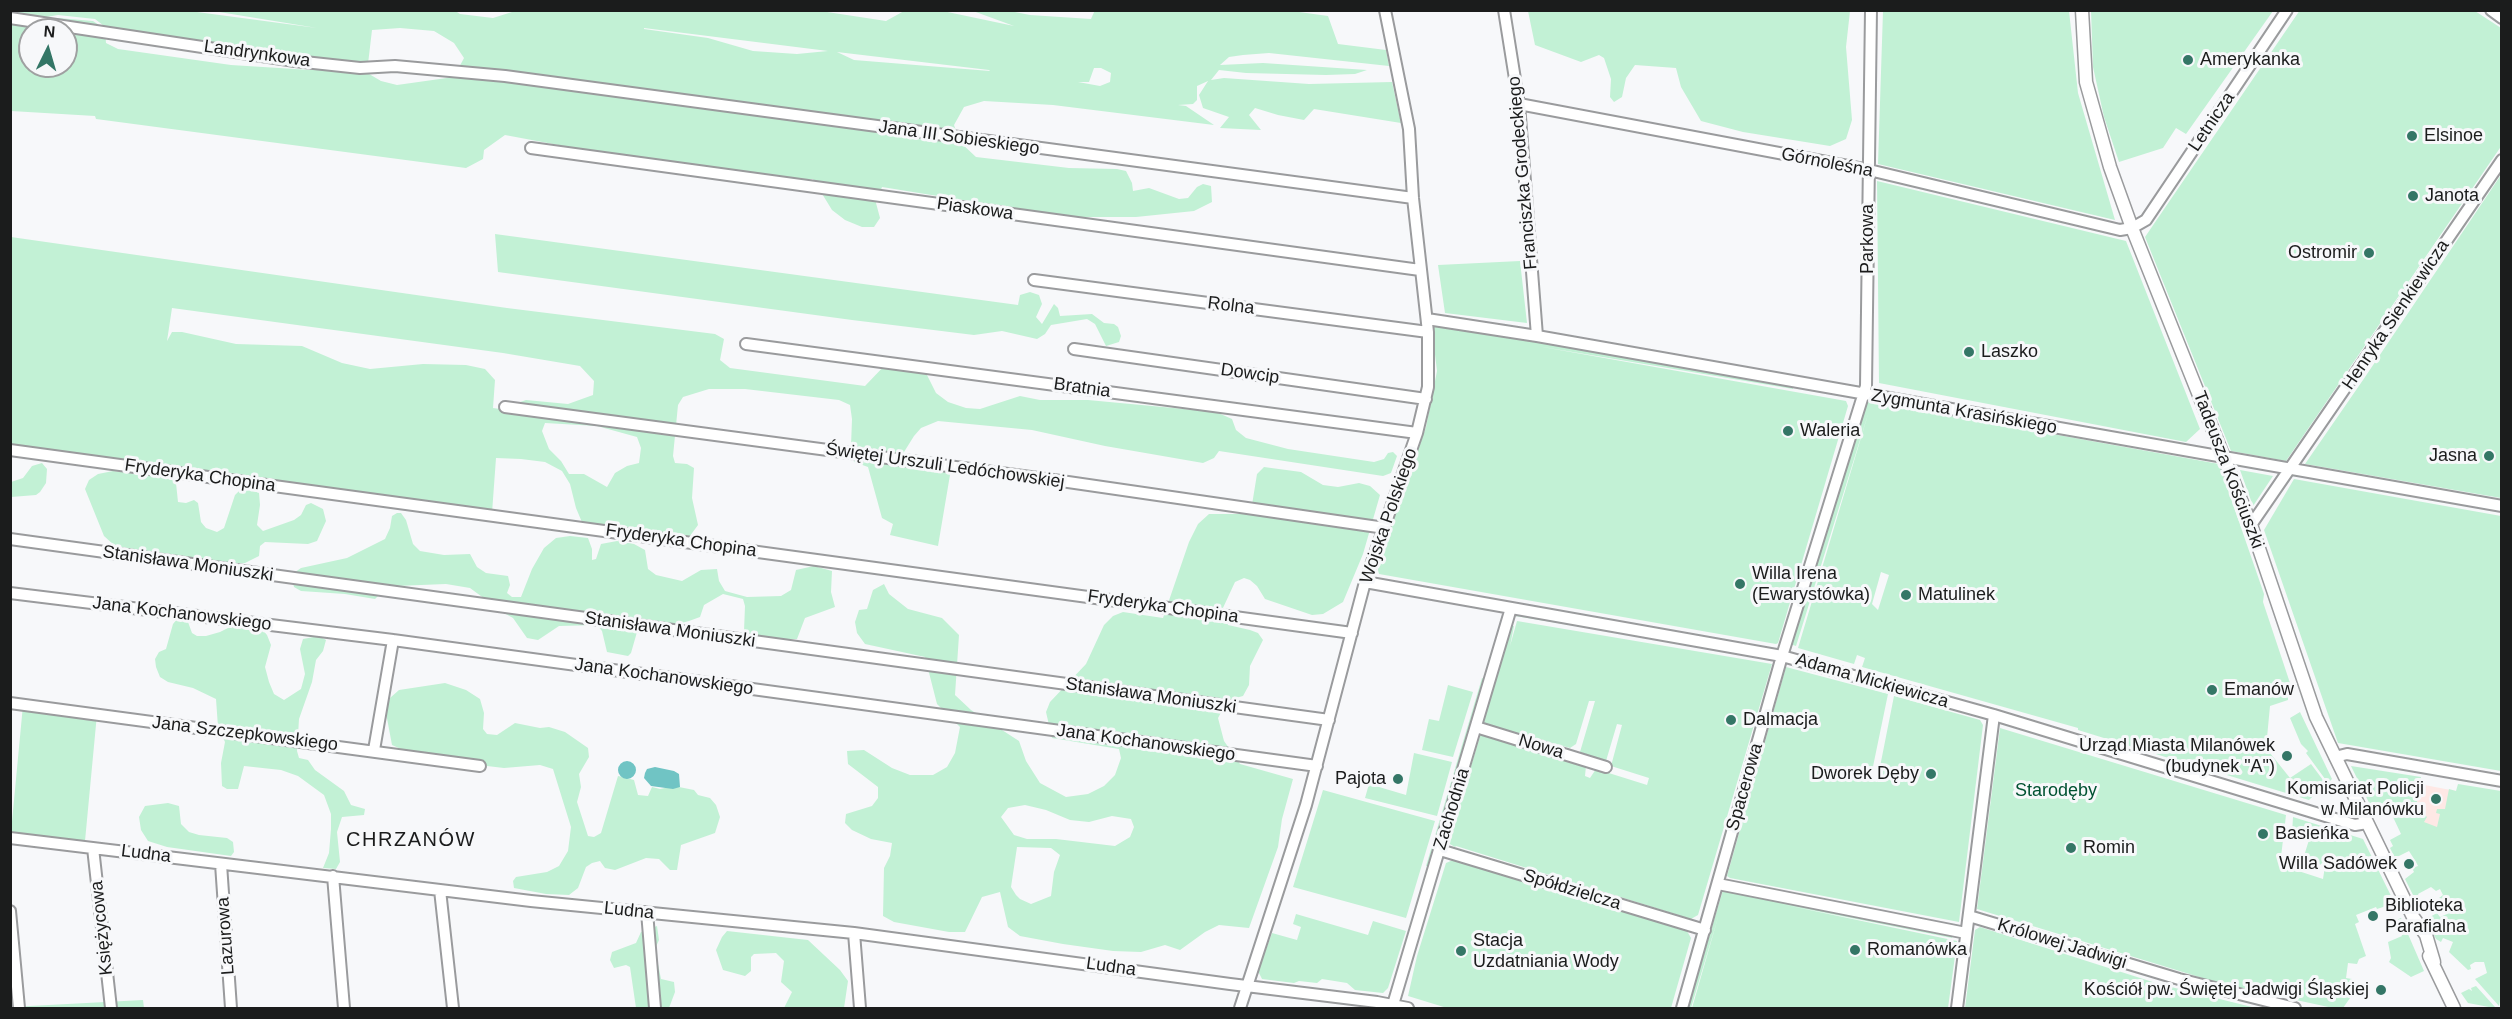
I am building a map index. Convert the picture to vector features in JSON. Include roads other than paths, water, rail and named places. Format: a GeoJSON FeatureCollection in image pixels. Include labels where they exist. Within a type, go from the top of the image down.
{"type":"FeatureCollection","features":[{"type":"Feature","properties":{"kind":"street","name":"Wojska Polskiego"},"geometry":{"type":"LineString","coordinates":[[1240,1008],[1317,766],[1365,582],[1417,433],[1430,375],[1427,318],[1413,198],[1409,129],[1386,10]]}},
{"type":"Feature","properties":{"kind":"street","name":"Franciszka Grodeckiego"},"geometry":{"type":"LineString","coordinates":[[1504,10],[1519,104],[1537,336]]}},
{"type":"Feature","properties":{"kind":"street","name":"Parkowa"},"geometry":{"type":"LineString","coordinates":[[1862,394],[1865,390],[1866,378],[1871,10]]}},
{"type":"Feature","properties":{"kind":"street","name":"Tadeusza Kościuszki"},"geometry":{"type":"LineString","coordinates":[[2082,10],[2086,82],[2110,167],[2132,228],[2251,525],[2311,702],[2335,758],[2413,917],[2426,935],[2434,962],[2454,1008]]}},
{"type":"Feature","properties":{"kind":"street","name":"Letnicza"},"geometry":{"type":"LineString","coordinates":[[2132,228],[2146,220],[2287,10]]}},
{"type":"Feature","properties":{"kind":"street"},"geometry":{"type":"LineString","coordinates":[[2491,10],[2502,18]]}},
{"type":"Feature","properties":{"kind":"street","name":"Landrynkowa"},"geometry":{"type":"LineString","coordinates":[[10,18],[349,67],[395,66],[505,76]]}},
{"type":"Feature","properties":{"kind":"street","name":"Jana III Sobieskiego"},"geometry":{"type":"LineString","coordinates":[[505,76],[1413,198]]}},
{"type":"Feature","properties":{"kind":"street","name":"Górnoleśna"},"geometry":{"type":"LineString","coordinates":[[1519,104],[1869,171],[2120,230],[2132,228]]}},
{"type":"Feature","properties":{"kind":"street","name":"Piaskowa"},"geometry":{"type":"LineString","coordinates":[[531,148],[1420,270]]}},
{"type":"Feature","properties":{"kind":"street","name":"Henryka Sienkiewicza"},"geometry":{"type":"LineString","coordinates":[[2251,525],[2502,160]]}},
{"type":"Feature","properties":{"kind":"street","name":"Rolna"},"geometry":{"type":"LineString","coordinates":[[1034,280],[1428,332]]}},
{"type":"Feature","properties":{"kind":"street","name":"Zygmunta Krasińskiego"},"geometry":{"type":"LineString","coordinates":[[1427,318],[2502,506]]}},
{"type":"Feature","properties":{"kind":"street","name":"Bratnia"},"geometry":{"type":"LineString","coordinates":[[746,344],[1417,433]]}},
{"type":"Feature","properties":{"kind":"street","name":"Dowcip"},"geometry":{"type":"LineString","coordinates":[[1074,349],[1426,399]]}},
{"type":"Feature","properties":{"kind":"street","name":"Spacerowa"},"geometry":{"type":"LineString","coordinates":[[1682,1008],[1782,656],[1862,394]]}},
{"type":"Feature","properties":{"kind":"street","name":"Świętej Urszuli Ledóchowskiej"},"geometry":{"type":"LineString","coordinates":[[506,406],[1068,482],[1385,528]]}},
{"type":"Feature","properties":{"kind":"street","name":"Fryderyka Chopina"},"geometry":{"type":"LineString","coordinates":[[10,450],[1352,633]]}},
{"type":"Feature","properties":{"kind":"street","name":"Stanisława Moniuszki"},"geometry":{"type":"LineString","coordinates":[[10,539],[1329,720]]}},
{"type":"Feature","properties":{"kind":"street","name":"Adama Mickiewicza"},"geometry":{"type":"LineString","coordinates":[[1365,582],[1782,656],[1994,715],[2325,817],[2355,825],[2367,823]]}},
{"type":"Feature","properties":{"kind":"street","name":"Jana Kochanowskiego"},"geometry":{"type":"LineString","coordinates":[[10,592],[393,640],[1317,766]]}},
{"type":"Feature","properties":{"kind":"street","name":"Zachodnia"},"geometry":{"type":"LineString","coordinates":[[1392,1006],[1510,608]]}},
{"type":"Feature","properties":{"kind":"street"},"geometry":{"type":"LineString","coordinates":[[374,750],[393,640]]}},
{"type":"Feature","properties":{"kind":"street","name":"Jana Szczepkowskiego"},"geometry":{"type":"LineString","coordinates":[[10,703],[480,766]]}},
{"type":"Feature","properties":{"kind":"street"},"geometry":{"type":"LineString","coordinates":[[1957,1008],[1994,715]]}},
{"type":"Feature","properties":{"kind":"street","name":"Nowa"},"geometry":{"type":"LineString","coordinates":[[1476,727],[1606,767]]}},
{"type":"Feature","properties":{"kind":"street"},"geometry":{"type":"LineString","coordinates":[[2335,758],[2347,754],[2502,781]]}},
{"type":"Feature","properties":{"kind":"street","name":"Ludna"},"geometry":{"type":"LineString","coordinates":[[10,838],[440,890],[854,933],[1408,1008]]}},
{"type":"Feature","properties":{"kind":"street","name":"Księżycowa"},"geometry":{"type":"LineString","coordinates":[[93,848],[111,1008]]}},
{"type":"Feature","properties":{"kind":"street","name":"Spółdzielcza"},"geometry":{"type":"LineString","coordinates":[[1440,850],[1705,930]]}},
{"type":"Feature","properties":{"kind":"street","name":"Lazurowa"},"geometry":{"type":"LineString","coordinates":[[221,864],[231,1008]]}},
{"type":"Feature","properties":{"kind":"street"},"geometry":{"type":"LineString","coordinates":[[333,876],[344,1008]]}},
{"type":"Feature","properties":{"kind":"street"},"geometry":{"type":"LineString","coordinates":[[1718,884],[1966,933]]}},
{"type":"Feature","properties":{"kind":"street"},"geometry":{"type":"LineString","coordinates":[[440,890],[453,1008]]}},
{"type":"Feature","properties":{"kind":"street"},"geometry":{"type":"LineString","coordinates":[[10,911],[20,1008]]}},
{"type":"Feature","properties":{"kind":"street"},"geometry":{"type":"LineString","coordinates":[[647,912],[655,1008]]}},
{"type":"Feature","properties":{"kind":"street","name":"Królowej Jadwigi"},"geometry":{"type":"LineString","coordinates":[[1969,916],[2200,985],[2295,1008]]}},
{"type":"Feature","properties":{"kind":"street"},"geometry":{"type":"LineString","coordinates":[[854,933],[860,1008]]}},
{"type":"Feature","properties":{"kind":"water"},"geometry":{"type":"Polygon","coordinates":[[[627,761],[633,764],[636,770],[633,776],[627,779],[621,776],[618,770],[621,764],[627,761]]]}},
{"type":"Feature","properties":{"kind":"water"},"geometry":{"type":"Polygon","coordinates":[[[655,767],[679,774],[680,787],[673,789],[651,786],[644,778],[645,773],[647,769],[655,767]]]}},
{"type":"Feature","properties":{"kind":"place","name":"Amerykanka"},"geometry":{"type":"Point","coordinates":[2188,60]}},
{"type":"Feature","properties":{"kind":"place","name":"Elsinoe"},"geometry":{"type":"Point","coordinates":[2412,136]}},
{"type":"Feature","properties":{"kind":"place","name":"Janota"},"geometry":{"type":"Point","coordinates":[2413,196]}},
{"type":"Feature","properties":{"kind":"place","name":"Ostromir"},"geometry":{"type":"Point","coordinates":[2369,253]}},
{"type":"Feature","properties":{"kind":"place","name":"Laszko"},"geometry":{"type":"Point","coordinates":[1969,352]}},
{"type":"Feature","properties":{"kind":"place","name":"Waleria"},"geometry":{"type":"Point","coordinates":[1788,431]}},
{"type":"Feature","properties":{"kind":"place","name":"Jasna"},"geometry":{"type":"Point","coordinates":[2489,456]}},
{"type":"Feature","properties":{"kind":"place","name":"Willa Irena (Ewarystówka)"},"geometry":{"type":"Point","coordinates":[1740,584]}},
{"type":"Feature","properties":{"kind":"place","name":"Matulinek"},"geometry":{"type":"Point","coordinates":[1906,595]}},
{"type":"Feature","properties":{"kind":"place","name":"Emanów"},"geometry":{"type":"Point","coordinates":[2212,690]}},
{"type":"Feature","properties":{"kind":"place","name":"Dalmacja"},"geometry":{"type":"Point","coordinates":[1731,720]}},
{"type":"Feature","properties":{"kind":"place","name":"Urząd Miasta Milanówek (budynek \"A\")"},"geometry":{"type":"Point","coordinates":[2287,756]}},
{"type":"Feature","properties":{"kind":"place","name":"Dworek Dęby"},"geometry":{"type":"Point","coordinates":[1931,774]}},
{"type":"Feature","properties":{"kind":"place","name":"Pajota"},"geometry":{"type":"Point","coordinates":[1398,779]}},
{"type":"Feature","properties":{"kind":"place","name":"Komisariat Policji w Milanówku"},"geometry":{"type":"Point","coordinates":[2436,799]}},
{"type":"Feature","properties":{"kind":"place","name":"Basieńka"},"geometry":{"type":"Point","coordinates":[2263,834]}},
{"type":"Feature","properties":{"kind":"place","name":"Romin"},"geometry":{"type":"Point","coordinates":[2071,848]}},
{"type":"Feature","properties":{"kind":"place","name":"Willa Sadówek"},"geometry":{"type":"Point","coordinates":[2409,864]}},
{"type":"Feature","properties":{"kind":"place","name":"Biblioteka Parafialna"},"geometry":{"type":"Point","coordinates":[2373,916]}},
{"type":"Feature","properties":{"kind":"place","name":"Romanówka"},"geometry":{"type":"Point","coordinates":[1855,950]}},
{"type":"Feature","properties":{"kind":"place","name":"Stacja Uzdatniania Wody"},"geometry":{"type":"Point","coordinates":[1461,951]}},
{"type":"Feature","properties":{"kind":"place","name":"Kościół pw. Świętej Jadwigi Śląskiej"},"geometry":{"type":"Point","coordinates":[2381,990]}},
{"type":"Feature","properties":{"kind":"district","name":"CHRZANÓW"},"geometry":{"type":"Point","coordinates":[411,840]}},
{"type":"Feature","properties":{"kind":"park label","name":"Starodęby"},"geometry":{"type":"Point","coordinates":[2056,791]}}]}
